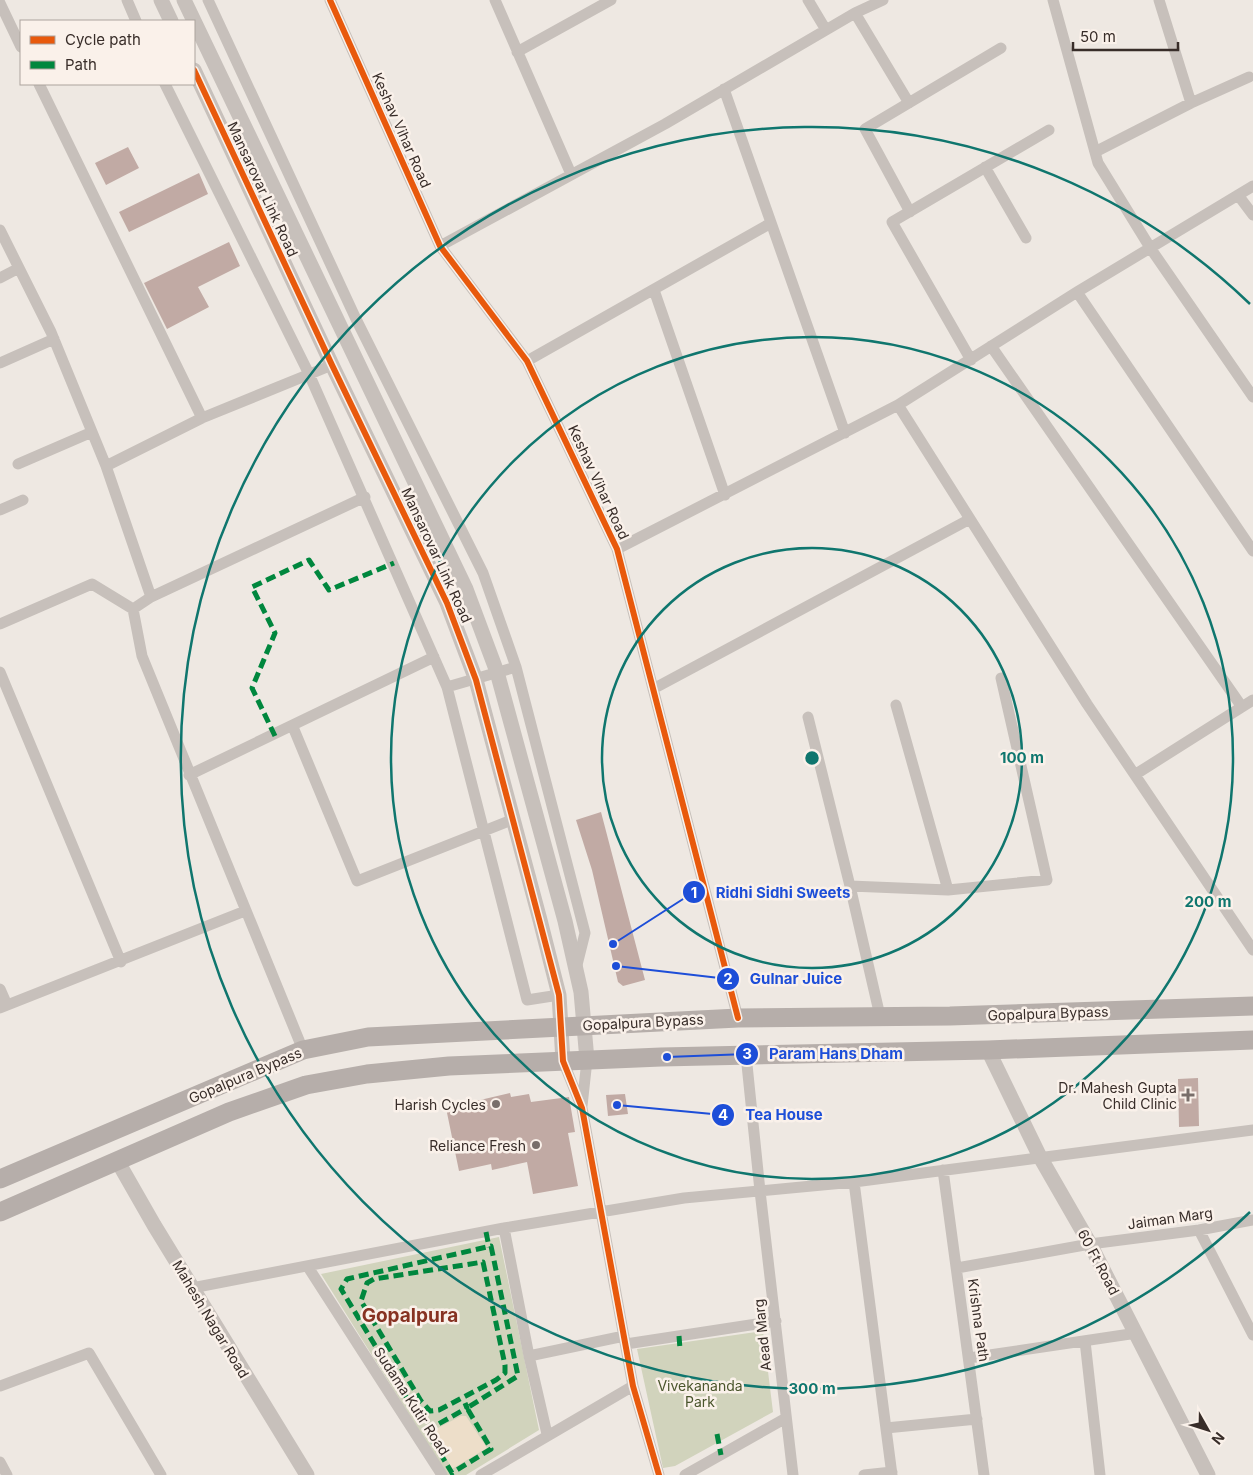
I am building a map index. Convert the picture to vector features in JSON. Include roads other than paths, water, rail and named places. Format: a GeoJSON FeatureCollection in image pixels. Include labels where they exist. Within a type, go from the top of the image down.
{"type":"FeatureCollection","features":[{"type":"Feature","properties":{"kind":"main road","name":"Gopalpura Bypass"},"geometry":{"type":"LineString","coordinates":[[0,1179],[303,1050],[368,1037],[738,1018],[960,1016],[1253,1006]]}},
{"type":"Feature","properties":{"kind":"main road","name":"Gopalpura Bypass"},"geometry":{"type":"LineString","coordinates":[[0,1212],[229,1112],[306,1085],[367,1074],[449,1066],[587,1060],[988,1050],[1253,1040]]}},
{"type":"Feature","properties":{"kind":"street"},"geometry":{"type":"LineString","coordinates":[[128,0],[136,20]]}},
{"type":"Feature","properties":{"kind":"street"},"geometry":{"type":"LineString","coordinates":[[161,0],[171,20]]}},
{"type":"Feature","properties":{"kind":"street","name":"Mansarovar Link Road"},"geometry":{"type":"LineString","coordinates":[[184,0],[193,20]]}},
{"type":"Feature","properties":{"kind":"street"},"geometry":{"type":"LineString","coordinates":[[208,0],[356,319],[483,573],[516,667],[585,933],[576,970]]}},
{"type":"Feature","properties":{"kind":"street","name":"Keshav Vihar Road"},"geometry":{"type":"LineString","coordinates":[[330,0],[440,246],[527,360],[617,549],[738,1018]]}},
{"type":"Feature","properties":{"kind":"street"},"geometry":{"type":"LineString","coordinates":[[494,0],[571,174]]}},
{"type":"Feature","properties":{"kind":"street"},"geometry":{"type":"LineString","coordinates":[[517,52],[611,0]]}},
{"type":"Feature","properties":{"kind":"street"},"geometry":{"type":"LineString","coordinates":[[808,0],[826,30]]}},
{"type":"Feature","properties":{"kind":"street"},"geometry":{"type":"LineString","coordinates":[[440,246],[724,89],[855,13],[883,0]]}},
{"type":"Feature","properties":{"kind":"street"},"geometry":{"type":"LineString","coordinates":[[1053,0],[1098,163],[1151,249],[1253,397]]}},
{"type":"Feature","properties":{"kind":"street"},"geometry":{"type":"LineString","coordinates":[[1159,0],[1191,103]]}},
{"type":"Feature","properties":{"kind":"street"},"geometry":{"type":"LineString","coordinates":[[0,3],[20,44]]}},
{"type":"Feature","properties":{"kind":"street"},"geometry":{"type":"LineString","coordinates":[[855,13],[908,103]]}},
{"type":"Feature","properties":{"kind":"street","name":"Mansarovar Link Road"},"geometry":{"type":"LineString","coordinates":[[195,23],[466,590],[497,672],[566,921],[576,970],[587,1060],[582,1108]]}},
{"type":"Feature","properties":{"kind":"street"},"geometry":{"type":"LineString","coordinates":[[910,212],[865,129],[1001,48]]}},
{"type":"Feature","properties":{"kind":"street","name":"Mansarovar Link Road"},"geometry":{"type":"LineString","coordinates":[[195,72],[332,365],[447,603],[476,680],[559,995],[563,1061],[582,1108]]}},
{"type":"Feature","properties":{"kind":"street"},"geometry":{"type":"LineString","coordinates":[[1095,152],[1191,103],[1249,77]]}},
{"type":"Feature","properties":{"kind":"street"},"geometry":{"type":"LineString","coordinates":[[39,85],[202,418]]}},
{"type":"Feature","properties":{"kind":"street"},"geometry":{"type":"LineString","coordinates":[[166,85],[310,374],[447,687],[527,1000],[559,995]]}},
{"type":"Feature","properties":{"kind":"street"},"geometry":{"type":"LineString","coordinates":[[724,89],[845,433]]}},
{"type":"Feature","properties":{"kind":"street"},"geometry":{"type":"LineString","coordinates":[[971,360],[892,222],[1049,130]]}},
{"type":"Feature","properties":{"kind":"street"},"geometry":{"type":"LineString","coordinates":[[985,168],[1026,238]]}},
{"type":"Feature","properties":{"kind":"street"},"geometry":{"type":"LineString","coordinates":[[617,549],[898,405],[1077,292],[1253,186]]}},
{"type":"Feature","properties":{"kind":"street"},"geometry":{"type":"LineString","coordinates":[[1238,195],[1253,215]]}},
{"type":"Feature","properties":{"kind":"street"},"geometry":{"type":"LineString","coordinates":[[527,360],[654,290],[771,222]]}},
{"type":"Feature","properties":{"kind":"street"},"geometry":{"type":"LineString","coordinates":[[0,230],[54,339],[106,466],[151,597]]}},
{"type":"Feature","properties":{"kind":"street"},"geometry":{"type":"LineString","coordinates":[[0,278],[19,268]]}},
{"type":"Feature","properties":{"kind":"street"},"geometry":{"type":"LineString","coordinates":[[654,290],[725,495]]}},
{"type":"Feature","properties":{"kind":"street"},"geometry":{"type":"LineString","coordinates":[[1077,292],[1253,551]]}},
{"type":"Feature","properties":{"kind":"street"},"geometry":{"type":"LineString","coordinates":[[340,325],[356,319]]}},
{"type":"Feature","properties":{"kind":"street"},"geometry":{"type":"LineString","coordinates":[[0,364],[54,339]]}},
{"type":"Feature","properties":{"kind":"street"},"geometry":{"type":"LineString","coordinates":[[991,346],[1242,707]]}},
{"type":"Feature","properties":{"kind":"street"},"geometry":{"type":"LineString","coordinates":[[106,466],[202,418],[332,365]]}},
{"type":"Feature","properties":{"kind":"street"},"geometry":{"type":"LineString","coordinates":[[898,405],[1087,704],[1253,950]]}},
{"type":"Feature","properties":{"kind":"street"},"geometry":{"type":"LineString","coordinates":[[18,464],[92,432]]}},
{"type":"Feature","properties":{"kind":"street"},"geometry":{"type":"LineString","coordinates":[[133,609],[151,597],[365,497]]}},
{"type":"Feature","properties":{"kind":"street"},"geometry":{"type":"LineString","coordinates":[[0,510],[23,500]]}},
{"type":"Feature","properties":{"kind":"street"},"geometry":{"type":"LineString","coordinates":[[653,689],[970,519]]}},
{"type":"Feature","properties":{"kind":"street"},"geometry":{"type":"LineString","coordinates":[[0,624],[92,584],[133,609],[142,656],[245,911],[294,1023],[303,1050]]}},
{"type":"Feature","properties":{"kind":"street"},"geometry":{"type":"LineString","coordinates":[[190,775],[434,657]]}},
{"type":"Feature","properties":{"kind":"street"},"geometry":{"type":"LineString","coordinates":[[447,687],[516,667]]}},
{"type":"Feature","properties":{"kind":"street"},"geometry":{"type":"LineString","coordinates":[[0,672],[121,962]]}},
{"type":"Feature","properties":{"kind":"street"},"geometry":{"type":"LineString","coordinates":[[850,886],[948,890],[1047,880],[1001,678]]}},
{"type":"Feature","properties":{"kind":"street"},"geometry":{"type":"LineString","coordinates":[[1136,774],[1253,700]]}},
{"type":"Feature","properties":{"kind":"street"},"geometry":{"type":"LineString","coordinates":[[896,705],[948,890]]}},
{"type":"Feature","properties":{"kind":"street"},"geometry":{"type":"LineString","coordinates":[[808,717],[880,1016]]}},
{"type":"Feature","properties":{"kind":"street"},"geometry":{"type":"LineString","coordinates":[[292,727],[358,880],[514,819]]}},
{"type":"Feature","properties":{"kind":"street"},"geometry":{"type":"LineString","coordinates":[[0,989],[4,1007],[245,911]]}},
{"type":"Feature","properties":{"kind":"street","name":"60 Ft Road"},"geometry":{"type":"LineString","coordinates":[[988,1050],[1040,1157],[1090,1244],[1208,1475]]}},
{"type":"Feature","properties":{"kind":"street","name":"Aead Marg"},"geometry":{"type":"LineString","coordinates":[[746,1055],[793,1475]]}},
{"type":"Feature","properties":{"kind":"street"},"geometry":{"type":"LineString","coordinates":[[582,1108],[633,1386],[659,1475]]}},
{"type":"Feature","properties":{"kind":"street"},"geometry":{"type":"LineString","coordinates":[[192,1288],[504,1228],[684,1198],[854,1182],[1253,1130]]}},
{"type":"Feature","properties":{"kind":"street","name":"Mahesh Nagar Road"},"geometry":{"type":"LineString","coordinates":[[118,1162],[192,1288],[307,1475]]}},
{"type":"Feature","properties":{"kind":"street","name":"Krishna Path"},"geometry":{"type":"LineString","coordinates":[[943,1170],[970,1358],[984,1475]]}},
{"type":"Feature","properties":{"kind":"street"},"geometry":{"type":"LineString","coordinates":[[854,1182],[892,1474],[864,1475]]}},
{"type":"Feature","properties":{"kind":"street","name":"Jaiman Marg"},"geometry":{"type":"LineString","coordinates":[[957,1268],[1090,1244],[1199,1230],[1253,1220]]}},
{"type":"Feature","properties":{"kind":"street"},"geometry":{"type":"LineString","coordinates":[[504,1228],[529,1356],[547,1434]]}},
{"type":"Feature","properties":{"kind":"street"},"geometry":{"type":"LineString","coordinates":[[1199,1230],[1253,1335]]}},
{"type":"Feature","properties":{"kind":"street","name":"Sudama Kutir Road"},"geometry":{"type":"LineString","coordinates":[[308,1267],[442,1475]]}},
{"type":"Feature","properties":{"kind":"street"},"geometry":{"type":"LineString","coordinates":[[529,1356],[625,1340],[776,1322]]}},
{"type":"Feature","properties":{"kind":"street"},"geometry":{"type":"LineString","coordinates":[[970,1358],[1136,1333]]}},
{"type":"Feature","properties":{"kind":"street"},"geometry":{"type":"LineString","coordinates":[[1085,1341],[1100,1475]]}},
{"type":"Feature","properties":{"kind":"street"},"geometry":{"type":"LineString","coordinates":[[0,1386],[89,1353],[161,1475]]}},
{"type":"Feature","properties":{"kind":"street"},"geometry":{"type":"LineString","coordinates":[[481,1475],[547,1434],[633,1386]]}},
{"type":"Feature","properties":{"kind":"street"},"geometry":{"type":"LineString","coordinates":[[686,1475],[786,1418]]}},
{"type":"Feature","properties":{"kind":"street"},"geometry":{"type":"LineString","coordinates":[[886,1428],[977,1419]]}},
{"type":"Feature","properties":{"kind":"street"},"geometry":{"type":"LineString","coordinates":[[0,1462],[8,1475]]}},
{"type":"Feature","properties":{"kind":"place","name":"Ridhi Sidhi Sweets"},"geometry":{"type":"Point","coordinates":[613,944]}},
{"type":"Feature","properties":{"kind":"place","name":"Gulnar Juice"},"geometry":{"type":"Point","coordinates":[616,966]}},
{"type":"Feature","properties":{"kind":"place","name":"Param Hans Dham"},"geometry":{"type":"Point","coordinates":[667,1057]}},
{"type":"Feature","properties":{"kind":"place","name":"Dr. Mahesh Gupta Child Clinic"},"geometry":{"type":"Point","coordinates":[1188,1095]}},
{"type":"Feature","properties":{"kind":"place","name":"Harish Cycles"},"geometry":{"type":"Point","coordinates":[496,1104]}},
{"type":"Feature","properties":{"kind":"place","name":"Tea House"},"geometry":{"type":"Point","coordinates":[617,1105]}},
{"type":"Feature","properties":{"kind":"place","name":"Reliance Fresh"},"geometry":{"type":"Point","coordinates":[536,1145]}},
{"type":"Feature","properties":{"kind":"district","name":"Gopalpura"},"geometry":{"type":"Point","coordinates":[410,1315]}},
{"type":"Feature","properties":{"kind":"park label","name":"Vivekananda Park"},"geometry":{"type":"Point","coordinates":[700,1394]}}]}
